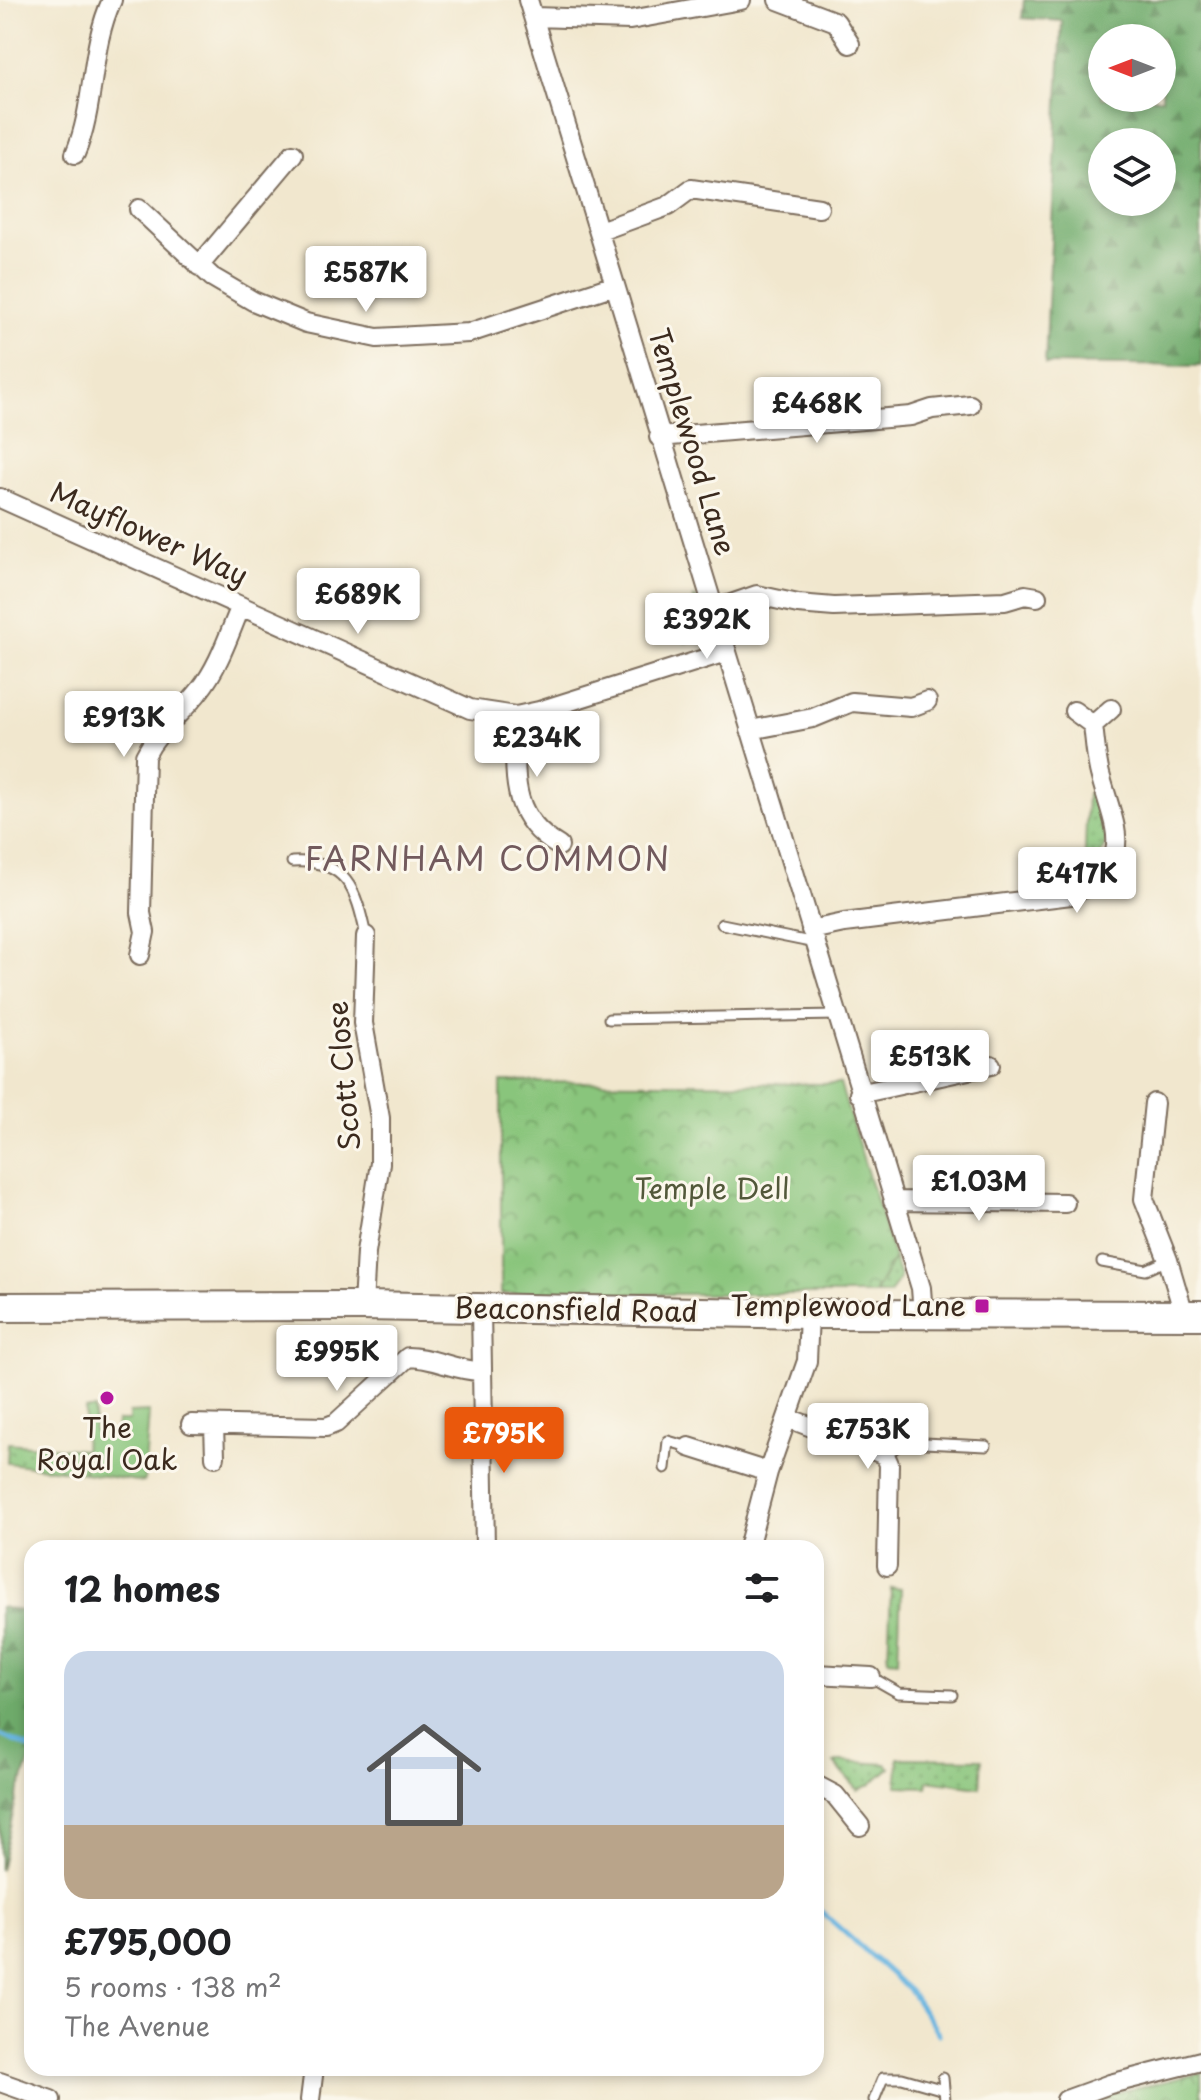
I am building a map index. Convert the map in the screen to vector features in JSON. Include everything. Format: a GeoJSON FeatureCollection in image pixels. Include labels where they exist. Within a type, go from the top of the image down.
{"type":"FeatureCollection","features":[{"type":"Feature","properties":{"kind":"main road","name":"Beaconsfield Road"},"geometry":{"type":"LineString","coordinates":[[0,1307],[363,1306],[809,1314],[1192,1315]]}},
{"type":"Feature","properties":{"kind":"street"},"geometry":{"type":"LineString","coordinates":[[75,154],[85,132],[100,25],[112,0]]}},
{"type":"Feature","properties":{"kind":"street"},"geometry":{"type":"LineString","coordinates":[[531,9],[630,20],[741,0]]}},
{"type":"Feature","properties":{"kind":"street"},"geometry":{"type":"LineString","coordinates":[[778,0],[836,22],[850,44]]}},
{"type":"Feature","properties":{"kind":"street","name":"Templewood Lane"},"geometry":{"type":"LineString","coordinates":[[531,9],[859,1094],[921,1288],[923,1314]]}},
{"type":"Feature","properties":{"kind":"street"},"geometry":{"type":"LineString","coordinates":[[199,266],[293,154]]}},
{"type":"Feature","properties":{"kind":"street"},"geometry":{"type":"LineString","coordinates":[[600,231],[668,206],[691,189],[819,208]]}},
{"type":"Feature","properties":{"kind":"street"},"geometry":{"type":"LineString","coordinates":[[139,209],[199,266],[253,301],[293,318],[377,338],[469,333],[615,285]]}},
{"type":"Feature","properties":{"kind":"street"},"geometry":{"type":"LineString","coordinates":[[659,437],[911,416],[932,409],[970,405]]}},
{"type":"Feature","properties":{"kind":"street","name":"Mayflower Way"},"geometry":{"type":"LineString","coordinates":[[0,498],[470,709],[516,716],[726,652]]}},
{"type":"Feature","properties":{"kind":"street"},"geometry":{"type":"LineString","coordinates":[[714,610],[757,595],[798,604],[834,607],[1005,601],[1025,595],[1037,597]]}},
{"type":"Feature","properties":{"kind":"street"},"geometry":{"type":"LineString","coordinates":[[140,955],[145,932],[141,913],[145,756],[154,738],[200,691],[211,674],[241,606]]}},
{"type":"Feature","properties":{"kind":"street"},"geometry":{"type":"LineString","coordinates":[[750,730],[813,718],[852,702],[911,707],[927,701]]}},
{"type":"Feature","properties":{"kind":"street"},"geometry":{"type":"LineString","coordinates":[[1093,725],[1111,709]]}},
{"type":"Feature","properties":{"kind":"street"},"geometry":{"type":"LineString","coordinates":[[813,936],[844,923],[1044,900],[1071,895],[1087,887],[1114,857],[1117,825],[1100,775],[1093,725],[1074,711]]}},
{"type":"Feature","properties":{"kind":"street"},"geometry":{"type":"LineString","coordinates":[[516,716],[516,786],[522,810],[533,828],[559,846]]}},
{"type":"Feature","properties":{"kind":"street","name":"Scott Close"},"geometry":{"type":"LineString","coordinates":[[363,1306],[366,1252],[380,1148],[380,1118],[363,1023],[366,936]]}},
{"type":"Feature","properties":{"kind":"street"},"geometry":{"type":"LineString","coordinates":[[859,1094],[991,1065]]}},
{"type":"Feature","properties":{"kind":"street"},"geometry":{"type":"LineString","coordinates":[[1154,1103],[1144,1199],[1192,1315]]}},
{"type":"Feature","properties":{"kind":"street"},"geometry":{"type":"LineString","coordinates":[[893,1201],[1065,1203]]}},
{"type":"Feature","properties":{"kind":"street"},"geometry":{"type":"LineString","coordinates":[[481,1309],[479,1371],[485,1540]]}},
{"type":"Feature","properties":{"kind":"street"},"geometry":{"type":"LineString","coordinates":[[750,1540],[768,1472],[807,1361],[809,1314]]}},
{"type":"Feature","properties":{"kind":"street"},"geometry":{"type":"LineString","coordinates":[[191,1424],[326,1427],[336,1423],[408,1357],[425,1357],[455,1370],[479,1371]]}},
{"type":"Feature","properties":{"kind":"street"},"geometry":{"type":"LineString","coordinates":[[788,1418],[885,1455],[889,1464],[887,1566]]}},
{"type":"Feature","properties":{"kind":"street"},"geometry":{"type":"LineString","coordinates":[[214,1425],[215,1457]]}},
{"type":"Feature","properties":{"kind":"street"},"geometry":{"type":"LineString","coordinates":[[689,1447],[768,1472]]}},
{"type":"Feature","properties":{"kind":"street"},"geometry":{"type":"LineString","coordinates":[[824,1674],[871,1677]]}},
{"type":"Feature","properties":{"kind":"street"},"geometry":{"type":"LineString","coordinates":[[824,1789],[835,1795],[860,1826]]}},
{"type":"Feature","properties":{"kind":"street"},"geometry":{"type":"LineString","coordinates":[[1066,2100],[1110,2084],[1201,2061]]}},
{"type":"Feature","properties":{"kind":"street"},"geometry":{"type":"LineString","coordinates":[[310,2100],[313,2076]]}},
{"type":"Feature","properties":{"kind":"street"},"geometry":{"type":"LineString","coordinates":[[0,2082],[51,2100]]}},
{"type":"Feature","properties":{"kind":"lane"},"geometry":{"type":"LineString","coordinates":[[292,862],[317,860],[344,875],[358,898],[366,936]]}},
{"type":"Feature","properties":{"kind":"lane"},"geometry":{"type":"LineString","coordinates":[[722,924],[813,936]]}},
{"type":"Feature","properties":{"kind":"lane"},"geometry":{"type":"LineString","coordinates":[[609,1019],[751,1019],[837,1015]]}},
{"type":"Feature","properties":{"kind":"lane"},"geometry":{"type":"LineString","coordinates":[[1102,1262],[1146,1270],[1168,1260]]}},
{"type":"Feature","properties":{"kind":"lane"},"geometry":{"type":"LineString","coordinates":[[362,1349],[389,1374]]}},
{"type":"Feature","properties":{"kind":"lane"},"geometry":{"type":"LineString","coordinates":[[665,1468],[668,1441],[689,1447]]}},
{"type":"Feature","properties":{"kind":"lane"},"geometry":{"type":"LineString","coordinates":[[885,1455],[903,1442],[986,1446]]}},
{"type":"Feature","properties":{"kind":"lane"},"geometry":{"type":"LineString","coordinates":[[871,1677],[899,1693],[952,1695]]}},
{"type":"Feature","properties":{"kind":"lane"},"geometry":{"type":"LineString","coordinates":[[874,2100],[883,2078],[902,2078],[944,2095],[943,2078]]}},
{"type":"Feature","properties":{"kind":"green space"},"geometry":{"type":"Polygon","coordinates":[[[1024,0],[1201,0],[1201,366],[1045,364],[1062,21],[1022,18],[1024,0]]]}},
{"type":"Feature","properties":{"kind":"green space"},"geometry":{"type":"Polygon","coordinates":[[[694,597],[703,604],[702,633],[686,642],[694,597]]]}},
{"type":"Feature","properties":{"kind":"green space"},"geometry":{"type":"Polygon","coordinates":[[[1087,794],[1097,794],[1106,838],[1100,856],[1084,878],[1087,794]]]}},
{"type":"Feature","properties":{"kind":"green space","name":"Temple Dell"},"geometry":{"type":"Polygon","coordinates":[[[501,1082],[840,1084],[894,1258],[874,1294],[501,1294],[501,1082]]]}},
{"type":"Feature","properties":{"kind":"green space"},"geometry":{"type":"Polygon","coordinates":[[[894,1258],[900,1277],[890,1294],[874,1294],[894,1258]]]}},
{"type":"Feature","properties":{"kind":"green space"},"geometry":{"type":"Polygon","coordinates":[[[85,1409],[94,1409],[94,1431],[116,1431],[117,1421],[129,1421],[129,1413],[149,1412],[144,1482],[84,1473],[85,1409]]]}},
{"type":"Feature","properties":{"kind":"green space"},"geometry":{"type":"Polygon","coordinates":[[[8,1443],[83,1450],[84,1473],[7,1463],[8,1443]]]}},
{"type":"Feature","properties":{"kind":"green space"},"geometry":{"type":"Polygon","coordinates":[[[891,1588],[901,1589],[898,1660],[888,1659],[891,1588]]]}},
{"type":"Feature","properties":{"kind":"green space"},"geometry":{"type":"Polygon","coordinates":[[[0,1607],[24,1612],[24,1777],[0,1870],[0,1607]]]}},
{"type":"Feature","properties":{"kind":"green space"},"geometry":{"type":"Polygon","coordinates":[[[898,1758],[982,1759],[980,1787],[928,1780],[927,1787],[897,1786],[898,1758]]]}},
{"type":"Feature","properties":{"kind":"green space"},"geometry":{"type":"Polygon","coordinates":[[[834,1763],[886,1764],[890,1768],[870,1785],[858,1790],[834,1763]]]}},
{"type":"Feature","properties":{"kind":"green space"},"geometry":{"type":"Polygon","coordinates":[[[1201,2073],[1201,2100],[1084,2100],[1201,2073]]]}},
{"type":"Feature","properties":{"kind":"waterway"},"geometry":{"type":"LineString","coordinates":[[0,1735],[24,1746]]}},
{"type":"Feature","properties":{"kind":"waterway"},"geometry":{"type":"LineString","coordinates":[[824,1914],[909,1990],[939,2034]]}},
{"type":"Feature","properties":{"kind":"place","name":"Templewood Lane"},"geometry":{"type":"Point","coordinates":[982,1306]}},
{"type":"Feature","properties":{"kind":"place","name":"The Royal Oak"},"geometry":{"type":"Point","coordinates":[107,1398]}},
{"type":"Feature","properties":{"kind":"district","name":"FARNHAM COMMON"},"geometry":{"type":"Point","coordinates":[488,860]}}]}
